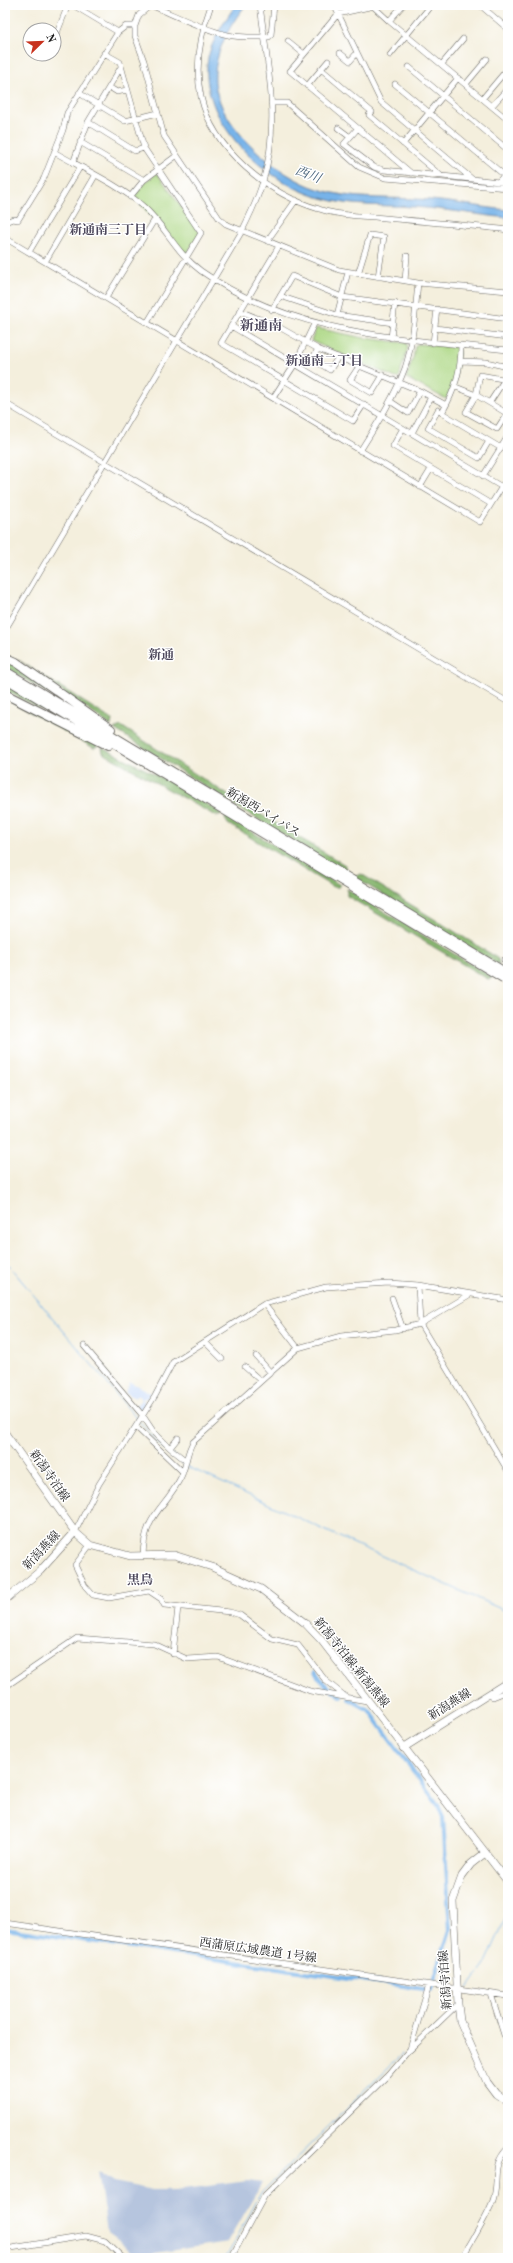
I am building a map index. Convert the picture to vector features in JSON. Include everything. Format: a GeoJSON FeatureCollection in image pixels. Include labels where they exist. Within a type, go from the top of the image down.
{"type":"FeatureCollection","features":[{"type":"Feature","properties":{"kind":"highway"},"geometry":{"type":"LineString","coordinates":[[5,651],[16,662],[164,771]]}},
{"type":"Feature","properties":{"kind":"highway"},"geometry":{"type":"LineString","coordinates":[[5,658],[16,662]]}},
{"type":"Feature","properties":{"kind":"highway","name":"新潟西バイパス"},"geometry":{"type":"LineString","coordinates":[[6,674],[508,981]]}},
{"type":"Feature","properties":{"kind":"highway"},"geometry":{"type":"LineString","coordinates":[[5,692],[15,699],[164,771]]}},
{"type":"Feature","properties":{"kind":"highway","name":"新潟西バイパス"},"geometry":{"type":"LineString","coordinates":[[164,771],[508,974]]}},
{"type":"Feature","properties":{"kind":"main road","name":"新潟寺泊線"},"geometry":{"type":"LineString","coordinates":[[5,1433],[74,1532]]}},
{"type":"Feature","properties":{"kind":"main road","name":"新潟寺泊線;新潟燕線"},"geometry":{"type":"LineString","coordinates":[[74,1532],[90,1545],[114,1553],[143,1556],[174,1555],[193,1560],[261,1589],[313,1631],[403,1748]]}},
{"type":"Feature","properties":{"kind":"main road","name":"新潟燕線"},"geometry":{"type":"LineString","coordinates":[[5,1600],[40,1571],[74,1532]]}},
{"type":"Feature","properties":{"kind":"main road","name":"新潟燕線"},"geometry":{"type":"LineString","coordinates":[[403,1748],[508,1682]]}},
{"type":"Feature","properties":{"kind":"main road"},"geometry":{"type":"LineString","coordinates":[[403,1748],[508,1882]]}},
{"type":"Feature","properties":{"kind":"main road","name":"新潟寺泊線"},"geometry":{"type":"LineString","coordinates":[[485,1853],[471,1864],[462,1876],[453,1901],[461,1990],[458,2004],[460,2021],[487,2082],[496,2094],[508,2102]]}},
{"type":"Feature","properties":{"kind":"street"},"geometry":{"type":"LineString","coordinates":[[61,22],[68,5]]}},
{"type":"Feature","properties":{"kind":"street"},"geometry":{"type":"LineString","coordinates":[[73,5],[117,31]]}},
{"type":"Feature","properties":{"kind":"street"},"geometry":{"type":"LineString","coordinates":[[274,5],[271,35],[264,37],[228,35],[203,27],[150,5],[140,15],[135,26],[137,42],[164,136],[219,218],[242,232],[348,272],[418,283],[508,291]]}},
{"type":"Feature","properties":{"kind":"street"},"geometry":{"type":"LineString","coordinates":[[211,5],[200,38],[198,68],[201,98],[207,114],[232,152],[263,182],[296,200],[333,213],[508,230]]}},
{"type":"Feature","properties":{"kind":"street"},"geometry":{"type":"LineString","coordinates":[[5,630],[106,463],[242,232],[263,182],[268,159],[272,125],[271,77],[260,5]]}},
{"type":"Feature","properties":{"kind":"street"},"geometry":{"type":"LineString","coordinates":[[334,5],[381,102],[472,179]]}},
{"type":"Feature","properties":{"kind":"street"},"geometry":{"type":"LineString","coordinates":[[411,173],[290,71],[338,14],[374,5],[389,21],[508,120]]}},
{"type":"Feature","properties":{"kind":"street"},"geometry":{"type":"LineString","coordinates":[[389,21],[403,5]]}},
{"type":"Feature","properties":{"kind":"street"},"geometry":{"type":"LineString","coordinates":[[480,5],[508,29]]}},
{"type":"Feature","properties":{"kind":"street"},"geometry":{"type":"LineString","coordinates":[[390,55],[428,9]]}},
{"type":"Feature","properties":{"kind":"street"},"geometry":{"type":"LineString","coordinates":[[5,222],[13,219],[18,220],[44,178],[67,113],[117,31],[126,26],[135,26]]}},
{"type":"Feature","properties":{"kind":"street"},"geometry":{"type":"LineString","coordinates":[[442,64],[463,39]]}},
{"type":"Feature","properties":{"kind":"street"},"geometry":{"type":"LineString","coordinates":[[288,41],[304,54]]}},
{"type":"Feature","properties":{"kind":"street"},"geometry":{"type":"LineString","coordinates":[[104,53],[120,62],[144,148],[201,233],[147,323]]}},
{"type":"Feature","properties":{"kind":"street"},"geometry":{"type":"LineString","coordinates":[[340,53],[350,61],[357,53]]}},
{"type":"Feature","properties":{"kind":"street"},"geometry":{"type":"LineString","coordinates":[[466,84],[488,59]]}},
{"type":"Feature","properties":{"kind":"street"},"geometry":{"type":"LineString","coordinates":[[307,86],[328,61]]}},
{"type":"Feature","properties":{"kind":"street"},"geometry":{"type":"LineString","coordinates":[[73,163],[88,122],[121,67]]}},
{"type":"Feature","properties":{"kind":"street"},"geometry":{"type":"LineString","coordinates":[[409,67],[508,150]]}},
{"type":"Feature","properties":{"kind":"street"},"geometry":{"type":"LineString","coordinates":[[321,69],[403,144],[441,175]]}},
{"type":"Feature","properties":{"kind":"street"},"geometry":{"type":"LineString","coordinates":[[483,98],[504,73]]}},
{"type":"Feature","properties":{"kind":"street"},"geometry":{"type":"LineString","coordinates":[[403,144],[458,78]]}},
{"type":"Feature","properties":{"kind":"street"},"geometry":{"type":"LineString","coordinates":[[395,84],[506,173],[499,181]]}},
{"type":"Feature","properties":{"kind":"street"},"geometry":{"type":"LineString","coordinates":[[109,87],[117,92],[127,90]]}},
{"type":"Feature","properties":{"kind":"street"},"geometry":{"type":"LineString","coordinates":[[492,106],[508,88]]}},
{"type":"Feature","properties":{"kind":"street"},"geometry":{"type":"LineString","coordinates":[[79,93],[125,121],[158,113]]}},
{"type":"Feature","properties":{"kind":"street"},"geometry":{"type":"LineString","coordinates":[[271,102],[287,103],[359,167],[372,174],[385,178],[508,188]]}},
{"type":"Feature","properties":{"kind":"street"},"geometry":{"type":"LineString","coordinates":[[88,122],[135,151],[144,148]]}},
{"type":"Feature","properties":{"kind":"street"},"geometry":{"type":"LineString","coordinates":[[338,128],[350,137]]}},
{"type":"Feature","properties":{"kind":"street"},"geometry":{"type":"LineString","coordinates":[[358,128],[344,144],[374,167],[411,173],[508,183]]}},
{"type":"Feature","properties":{"kind":"street"},"geometry":{"type":"LineString","coordinates":[[80,142],[144,180]]}},
{"type":"Feature","properties":{"kind":"street"},"geometry":{"type":"LineString","coordinates":[[54,152],[96,176],[144,207],[155,219],[171,242],[186,258],[214,279],[247,298],[272,310],[314,324],[391,338],[508,350]]}},
{"type":"Feature","properties":{"kind":"street"},"geometry":{"type":"LineString","coordinates":[[130,197],[144,180],[176,156]]}},
{"type":"Feature","properties":{"kind":"street"},"geometry":{"type":"LineString","coordinates":[[29,252],[80,167]]}},
{"type":"Feature","properties":{"kind":"street"},"geometry":{"type":"LineString","coordinates":[[45,262],[96,176]]}},
{"type":"Feature","properties":{"kind":"street"},"geometry":{"type":"LineString","coordinates":[[267,241],[296,200]]}},
{"type":"Feature","properties":{"kind":"street"},"geometry":{"type":"LineString","coordinates":[[106,298],[155,219]]}},
{"type":"Feature","properties":{"kind":"street"},"geometry":{"type":"LineString","coordinates":[[358,274],[370,235],[384,237],[378,277]]}},
{"type":"Feature","properties":{"kind":"street"},"geometry":{"type":"LineString","coordinates":[[5,238],[480,522],[508,477]]}},
{"type":"Feature","properties":{"kind":"street"},"geometry":{"type":"LineString","coordinates":[[279,246],[221,343],[353,421],[364,404]]}},
{"type":"Feature","properties":{"kind":"street"},"geometry":{"type":"LineString","coordinates":[[404,281],[407,256]]}},
{"type":"Feature","properties":{"kind":"street"},"geometry":{"type":"LineString","coordinates":[[337,315],[348,272]]}},
{"type":"Feature","properties":{"kind":"street"},"geometry":{"type":"LineString","coordinates":[[272,310],[292,276],[342,297],[508,318]]}},
{"type":"Feature","properties":{"kind":"street"},"geometry":{"type":"LineString","coordinates":[[360,451],[382,416],[405,367],[411,340],[418,283]]}},
{"type":"Feature","properties":{"kind":"street"},"geometry":{"type":"LineString","coordinates":[[280,296],[337,315],[393,323]]}},
{"type":"Feature","properties":{"kind":"street"},"geometry":{"type":"LineString","coordinates":[[391,338],[395,303]]}},
{"type":"Feature","properties":{"kind":"street"},"geometry":{"type":"LineString","coordinates":[[433,343],[437,309]]}},
{"type":"Feature","properties":{"kind":"street"},"geometry":{"type":"LineString","coordinates":[[240,312],[279,327],[318,349],[420,391],[446,405]]}},
{"type":"Feature","properties":{"kind":"street"},"geometry":{"type":"LineString","coordinates":[[273,398],[295,364],[314,324]]}},
{"type":"Feature","properties":{"kind":"street"},"geometry":{"type":"LineString","coordinates":[[231,326],[502,487]]}},
{"type":"Feature","properties":{"kind":"street"},"geometry":{"type":"LineString","coordinates":[[435,328],[508,337]]}},
{"type":"Feature","properties":{"kind":"street"},"geometry":{"type":"LineString","coordinates":[[442,412],[456,387],[461,361],[461,345]]}},
{"type":"Feature","properties":{"kind":"street"},"geometry":{"type":"LineString","coordinates":[[318,349],[312,359],[330,370],[338,357]]}},
{"type":"Feature","properties":{"kind":"street"},"geometry":{"type":"LineString","coordinates":[[461,361],[486,362],[508,367]]}},
{"type":"Feature","properties":{"kind":"street"},"geometry":{"type":"LineString","coordinates":[[360,365],[350,380],[372,393],[383,375]]}},
{"type":"Feature","properties":{"kind":"street"},"geometry":{"type":"LineString","coordinates":[[456,387],[476,394],[508,413],[497,429],[466,412],[476,394],[480,375],[507,380],[490,402]]}},
{"type":"Feature","properties":{"kind":"street"},"geometry":{"type":"LineString","coordinates":[[390,401],[408,412],[420,391]]}},
{"type":"Feature","properties":{"kind":"street"},"geometry":{"type":"LineString","coordinates":[[412,433],[431,397]]}},
{"type":"Feature","properties":{"kind":"street"},"geometry":{"type":"LineString","coordinates":[[5,403],[508,702]]}},
{"type":"Feature","properties":{"kind":"street"},"geometry":{"type":"LineString","coordinates":[[489,441],[479,458],[428,428],[438,410],[501,448]]}},
{"type":"Feature","properties":{"kind":"street"},"geometry":{"type":"LineString","coordinates":[[403,428],[393,446],[491,504]]}},
{"type":"Feature","properties":{"kind":"street"},"geometry":{"type":"LineString","coordinates":[[483,476],[508,436]]}},
{"type":"Feature","properties":{"kind":"street"},"geometry":{"type":"LineString","coordinates":[[420,487],[430,469]]}},
{"type":"Feature","properties":{"kind":"street"},"geometry":{"type":"LineString","coordinates":[[74,1532],[99,1484],[142,1417],[173,1362],[264,1304],[326,1287],[383,1283],[418,1285],[469,1295],[508,1300]]}},
{"type":"Feature","properties":{"kind":"street"},"geometry":{"type":"LineString","coordinates":[[418,1285],[420,1324],[508,1471]]}},
{"type":"Feature","properties":{"kind":"street"},"geometry":{"type":"LineString","coordinates":[[143,1556],[143,1540],[149,1524],[183,1470],[193,1442],[298,1348],[321,1340],[350,1334],[404,1329],[420,1324],[469,1295]]}},
{"type":"Feature","properties":{"kind":"street"},"geometry":{"type":"LineString","coordinates":[[392,1298],[404,1329]]}},
{"type":"Feature","properties":{"kind":"street"},"geometry":{"type":"LineString","coordinates":[[264,1304],[298,1348]]}},
{"type":"Feature","properties":{"kind":"street"},"geometry":{"type":"LineString","coordinates":[[318,1333],[321,1340]]}},
{"type":"Feature","properties":{"kind":"street"},"geometry":{"type":"LineString","coordinates":[[206,1342],[222,1359]]}},
{"type":"Feature","properties":{"kind":"street"},"geometry":{"type":"LineString","coordinates":[[84,1346],[153,1431],[185,1461]]}},
{"type":"Feature","properties":{"kind":"street"},"geometry":{"type":"LineString","coordinates":[[256,1356],[271,1373]]}},
{"type":"Feature","properties":{"kind":"street"},"geometry":{"type":"LineString","coordinates":[[245,1367],[261,1381]]}},
{"type":"Feature","properties":{"kind":"street"},"geometry":{"type":"LineString","coordinates":[[136,1426],[183,1470]]}},
{"type":"Feature","properties":{"kind":"street"},"geometry":{"type":"LineString","coordinates":[[170,1448],[178,1438]]}},
{"type":"Feature","properties":{"kind":"street"},"geometry":{"type":"LineString","coordinates":[[90,1545],[75,1565],[93,1595],[109,1598],[148,1591],[161,1599],[164,1605],[230,1612],[240,1615],[272,1639],[298,1645],[326,1681],[346,1698]]}},
{"type":"Feature","properties":{"kind":"street"},"geometry":{"type":"LineString","coordinates":[[173,1654],[178,1607]]}},
{"type":"Feature","properties":{"kind":"street"},"geometry":{"type":"LineString","coordinates":[[5,1687],[77,1638],[154,1644],[173,1654],[187,1659],[218,1657],[308,1690],[367,1701]]}},
{"type":"Feature","properties":{"kind":"street"},"geometry":{"type":"LineString","coordinates":[[487,1695],[493,1697],[508,1691]]}},
{"type":"Feature","properties":{"kind":"street","name":"西蒲原広域農道 1号線"},"geometry":{"type":"LineString","coordinates":[[5,1923],[508,1996]]}},
{"type":"Feature","properties":{"kind":"street"},"geometry":{"type":"LineString","coordinates":[[231,2258],[265,2195],[388,2075],[410,2049],[429,1985]]}},
{"type":"Feature","properties":{"kind":"street"},"geometry":{"type":"LineString","coordinates":[[491,1994],[504,2035],[508,2040]]}},
{"type":"Feature","properties":{"kind":"street"},"geometry":{"type":"LineString","coordinates":[[405,2055],[458,2004]]}},
{"type":"Feature","properties":{"kind":"street"},"geometry":{"type":"LineString","coordinates":[[462,2258],[492,2202],[496,2166],[500,2157],[508,2148]]}},
{"type":"Feature","properties":{"kind":"street"},"geometry":{"type":"LineString","coordinates":[[5,2249],[86,2236],[104,2241],[123,2258]]}},
{"type":"Feature","properties":{"kind":"shaded area"},"geometry":{"type":"Polygon","coordinates":[[[130,1382],[151,1393],[148,1398],[143,1398],[145,1405],[144,1409],[138,1409],[136,1405],[141,1400],[141,1397],[136,1395],[135,1398],[125,1392],[130,1382]]]}},
{"type":"Feature","properties":{"kind":"shaded area"},"geometry":{"type":"Polygon","coordinates":[[[98,2171],[114,2182],[152,2190],[176,2190],[248,2181],[262,2183],[228,2242],[135,2256],[122,2243],[107,2232],[98,2171]]]}},
{"type":"Feature","properties":{"kind":"green space"},"geometry":{"type":"Polygon","coordinates":[[[157,173],[200,233],[186,255],[134,197],[146,181],[157,173]]]}},
{"type":"Feature","properties":{"kind":"green space"},"geometry":{"type":"Polygon","coordinates":[[[316,328],[364,338],[406,343],[408,347],[399,377],[396,378],[311,341],[316,328]]]}},
{"type":"Feature","properties":{"kind":"green space"},"geometry":{"type":"Polygon","coordinates":[[[418,344],[457,347],[459,352],[455,382],[446,399],[406,378],[413,358],[415,346],[418,344]]]}},
{"type":"Feature","properties":{"kind":"green space"},"geometry":{"type":"Polygon","coordinates":[[[17,659],[112,720],[111,726],[17,659]]]}},
{"type":"Feature","properties":{"kind":"green space"},"geometry":{"type":"Polygon","coordinates":[[[5,660],[7,660],[95,722],[5,667],[5,660]]]}},
{"type":"Feature","properties":{"kind":"green space"},"geometry":{"type":"Polygon","coordinates":[[[5,683],[93,736],[5,690],[5,683]]]}},
{"type":"Feature","properties":{"kind":"green space"},"geometry":{"type":"Polygon","coordinates":[[[12,702],[99,745],[94,748],[12,702]]]}},
{"type":"Feature","properties":{"kind":"green space"},"geometry":{"type":"Polygon","coordinates":[[[121,726],[228,795],[230,802],[114,729],[121,726]]]}},
{"type":"Feature","properties":{"kind":"green space"},"geometry":{"type":"Polygon","coordinates":[[[102,747],[172,783],[223,814],[217,816],[212,814],[103,753],[102,747]]]}},
{"type":"Feature","properties":{"kind":"green space"},"geometry":{"type":"Polygon","coordinates":[[[240,802],[345,865],[348,872],[347,874],[233,804],[240,802]]]}},
{"type":"Feature","properties":{"kind":"green space"},"geometry":{"type":"Polygon","coordinates":[[[226,816],[340,885],[339,887],[333,887],[228,824],[225,819],[226,816]]]}},
{"type":"Feature","properties":{"kind":"green space"},"geometry":{"type":"Polygon","coordinates":[[[361,874],[491,954],[498,959],[499,965],[354,877],[361,874]]]}},
{"type":"Feature","properties":{"kind":"green space"},"geometry":{"type":"Polygon","coordinates":[[[347,889],[492,977],[488,979],[347,896],[347,889]]]}},
{"type":"Feature","properties":{"kind":"water"},"geometry":{"type":"Polygon","coordinates":[[[236,5],[246,5],[223,41],[219,51],[215,72],[215,82],[219,99],[227,116],[253,148],[269,161],[302,183],[331,193],[366,197],[438,201],[508,210],[508,218],[427,208],[368,205],[333,201],[300,190],[279,179],[258,164],[240,146],[224,126],[213,104],[207,81],[208,58],[210,51],[219,30],[236,5]]]}},
{"type":"Feature","properties":{"kind":"waterway"},"geometry":{"type":"LineString","coordinates":[[5,1261],[138,1420]]}},
{"type":"Feature","properties":{"kind":"waterway"},"geometry":{"type":"LineString","coordinates":[[140,1422],[162,1447],[184,1464]]}},
{"type":"Feature","properties":{"kind":"waterway"},"geometry":{"type":"LineString","coordinates":[[186,1466],[357,1545],[508,1612]]}},
{"type":"Feature","properties":{"kind":"waterway"},"geometry":{"type":"LineString","coordinates":[[315,1671],[324,1684],[341,1696]]}},
{"type":"Feature","properties":{"kind":"waterway"},"geometry":{"type":"LineString","coordinates":[[5,1929],[431,1990],[450,1930],[443,1817],[438,1805],[369,1710],[349,1699]]}},
{"type":"Feature","properties":{"kind":"waterway"},"geometry":{"type":"LineString","coordinates":[[468,1988],[485,1965],[508,1913]]}},
{"type":"Feature","properties":{"kind":"waterway"},"geometry":{"type":"LineString","coordinates":[[460,1997],[465,1992]]}},
{"type":"Feature","properties":{"kind":"waterway"},"geometry":{"type":"LineString","coordinates":[[226,2258],[261,2193],[402,2054]]}},
{"type":"Feature","properties":{"kind":"district","name":"新通南三丁目"},"geometry":{"type":"Point","coordinates":[108,230]}},
{"type":"Feature","properties":{"kind":"district","name":"新通南"},"geometry":{"type":"Point","coordinates":[261,326]}},
{"type":"Feature","properties":{"kind":"district","name":"新通南二丁目"},"geometry":{"type":"Point","coordinates":[324,361]}},
{"type":"Feature","properties":{"kind":"district","name":"新通"},"geometry":{"type":"Point","coordinates":[161,655]}},
{"type":"Feature","properties":{"kind":"district","name":"黒鳥"},"geometry":{"type":"Point","coordinates":[140,1580]}},
{"type":"Feature","properties":{"kind":"water label","name":"西川"},"geometry":{"type":"Point","coordinates":[308,175]}}]}
